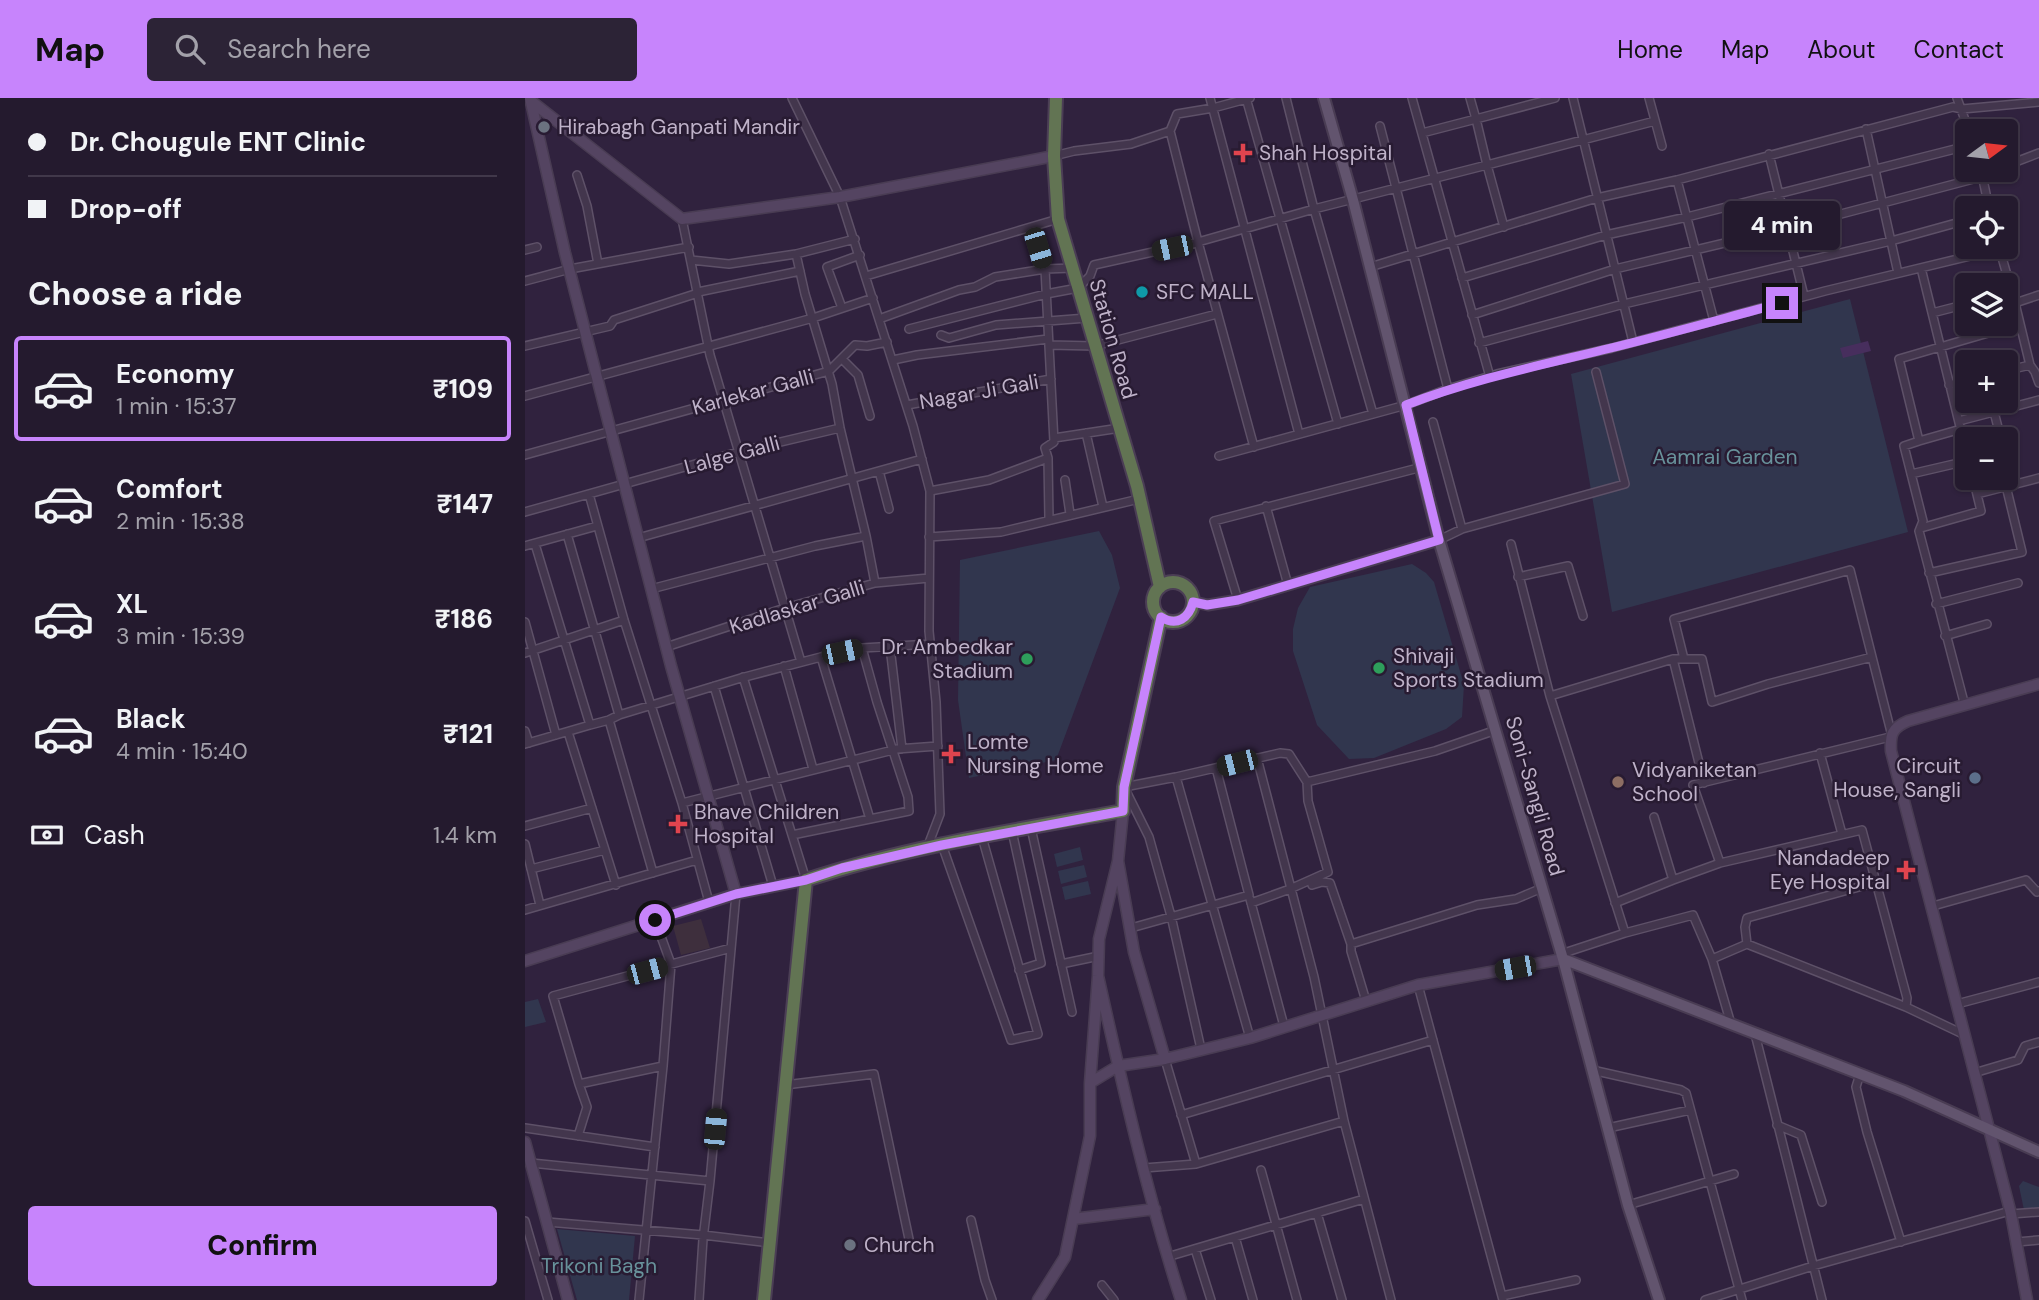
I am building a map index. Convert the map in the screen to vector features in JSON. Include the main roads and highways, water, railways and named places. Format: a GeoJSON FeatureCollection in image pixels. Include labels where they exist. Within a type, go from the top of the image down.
{"type":"FeatureCollection","features":[{"type":"Feature","properties":{"kind":"highway","name":"Station Road"},"geometry":{"type":"LineString","coordinates":[[1056,98],[1054,156],[1058,219],[1120,428],[1160,587]]}},
{"type":"Feature","properties":{"kind":"highway"},"geometry":{"type":"LineString","coordinates":[[1171,582],[1183,584],[1191,593],[1193,602],[1190,612],[1180,621],[1167,621],[1154,606],[1156,592],[1160,587],[1171,582]]}},
{"type":"Feature","properties":{"kind":"highway"},"geometry":{"type":"LineString","coordinates":[[764,1300],[806,880],[842,868],[982,836],[1123,811],[1124,787],[1161,617]]}},
{"type":"Feature","properties":{"kind":"main road","name":"Soni-Sangli Road"},"geometry":{"type":"LineString","coordinates":[[1324,98],[1353,200],[1439,540],[1562,956],[1628,1205],[1659,1300]]}},
{"type":"Feature","properties":{"kind":"main road"},"geometry":{"type":"LineString","coordinates":[[1562,956],[1904,1091],[2039,1152]]}},
{"type":"Feature","properties":{"kind":"place","name":"Hirabagh Ganpati Mandir"},"geometry":{"type":"Point","coordinates":[544,127]}},
{"type":"Feature","properties":{"kind":"place","name":"Shah Hospital"},"geometry":{"type":"Point","coordinates":[1243,153]}},
{"type":"Feature","properties":{"kind":"place","name":"SFC MALL"},"geometry":{"type":"Point","coordinates":[1142,292]}},
{"type":"Feature","properties":{"kind":"place","name":"Dr. Ambedkar Stadium"},"geometry":{"type":"Point","coordinates":[1027,659]}},
{"type":"Feature","properties":{"kind":"place","name":"Shivaji Sports Stadium"},"geometry":{"type":"Point","coordinates":[1379,668]}},
{"type":"Feature","properties":{"kind":"place","name":"Lomte Nursing Home"},"geometry":{"type":"Point","coordinates":[951,754]}},
{"type":"Feature","properties":{"kind":"place","name":"Circuit House, Sangli"},"geometry":{"type":"Point","coordinates":[1975,778]}},
{"type":"Feature","properties":{"kind":"place","name":"Vidyaniketan School"},"geometry":{"type":"Point","coordinates":[1618,782]}},
{"type":"Feature","properties":{"kind":"place","name":"Bhave Children Hospital"},"geometry":{"type":"Point","coordinates":[678,824]}},
{"type":"Feature","properties":{"kind":"place","name":"Nandadeep Eye Hospital"},"geometry":{"type":"Point","coordinates":[1906,870]}},
{"type":"Feature","properties":{"kind":"place","name":"Church"},"geometry":{"type":"Point","coordinates":[850,1245]}},
{"type":"Feature","properties":{"kind":"park label","name":"Aamrai Garden"},"geometry":{"type":"Point","coordinates":[1725,457]}},
{"type":"Feature","properties":{"kind":"park label","name":"Trikoni Bagh"},"geometry":{"type":"Point","coordinates":[599,1266]}}]}
